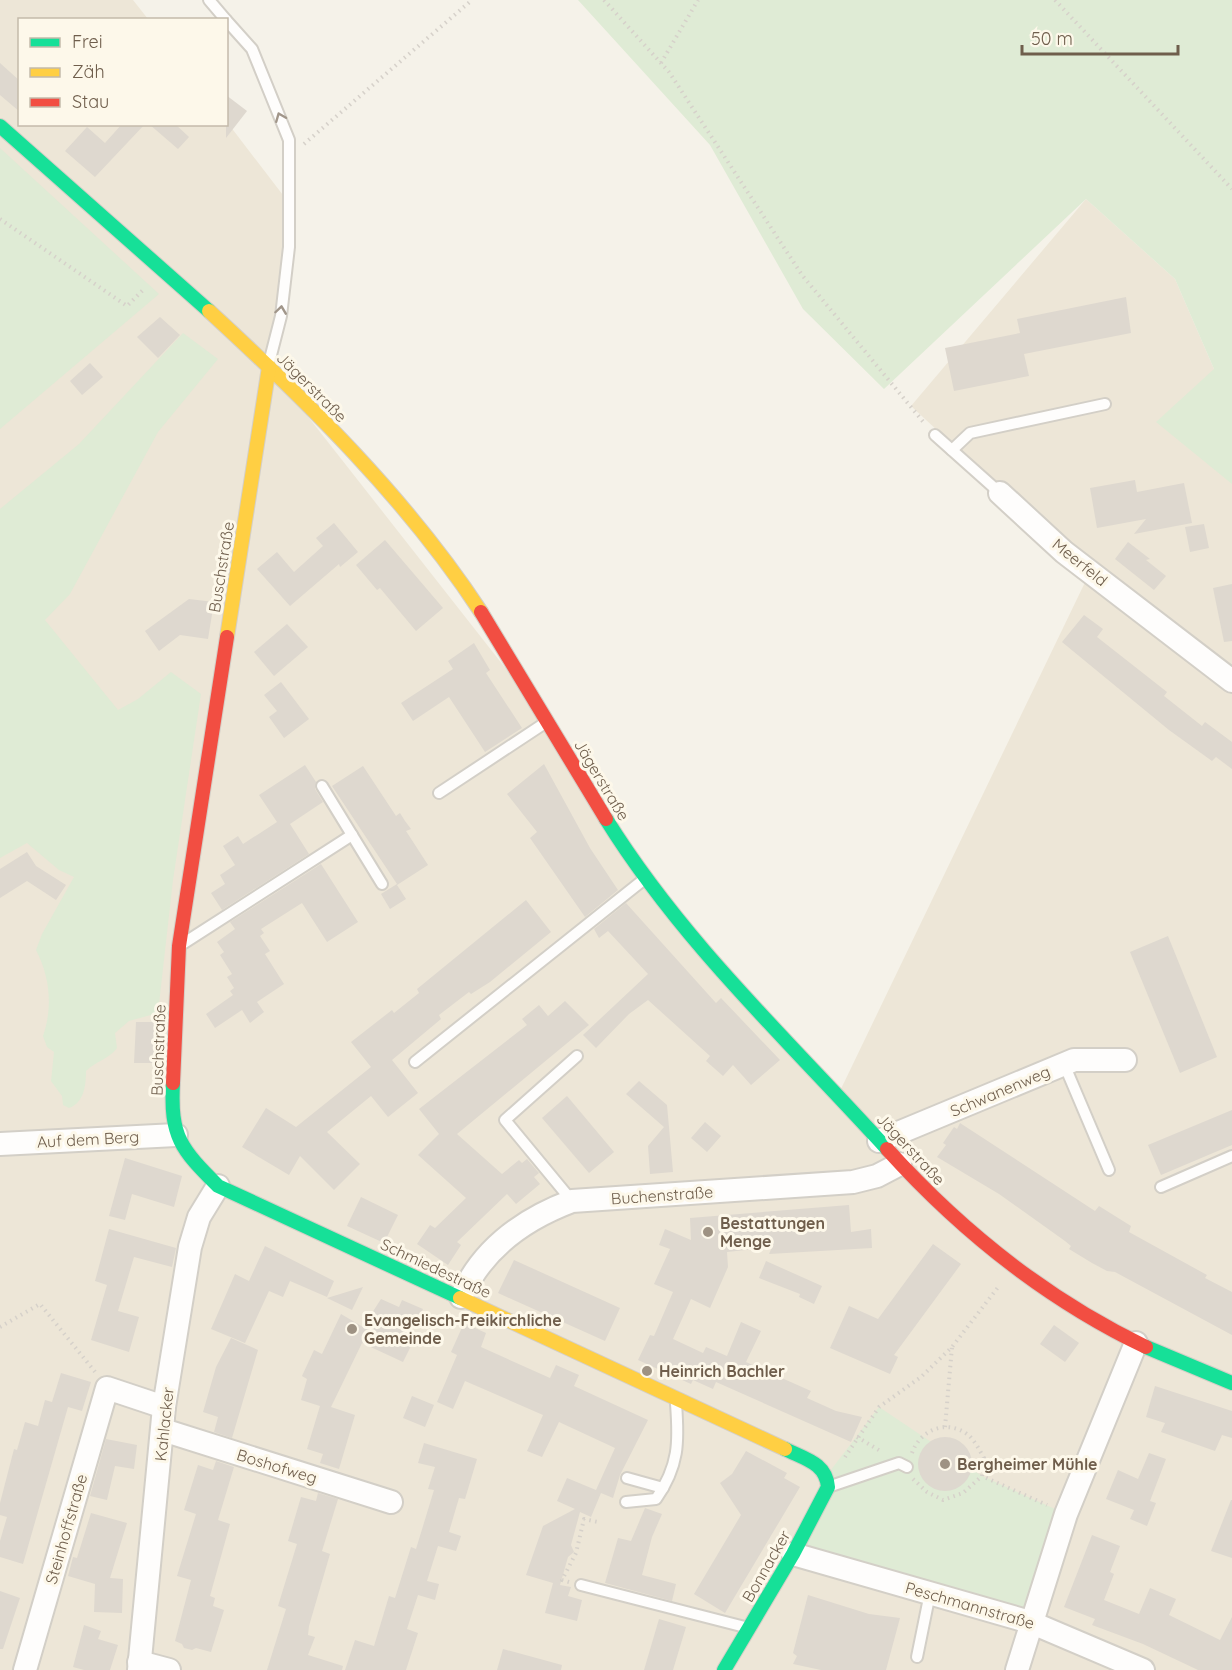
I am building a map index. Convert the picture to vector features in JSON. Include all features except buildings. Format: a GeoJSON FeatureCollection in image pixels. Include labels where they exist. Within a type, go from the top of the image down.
{"type":"FeatureCollection","features":[{"type":"Feature","properties":{"kind":"street","name":"Jägerstraße"},"geometry":{"type":"LineString","coordinates":[[0,126],[268,367],[348,446],[447,563],[504,644],[608,824],[677,921],[900,1164],[983,1244],[1038,1286],[1136,1343],[1232,1383]]}},
{"type":"Feature","properties":{"kind":"street","name":"Buschstraße"},"geometry":{"type":"LineString","coordinates":[[176,1135],[172,1101],[179,946],[268,367]]}},
{"type":"Feature","properties":{"kind":"street","name":"Meerfeld"},"geometry":{"type":"LineString","coordinates":[[1000,493],[1064,552],[1232,681]]}},
{"type":"Feature","properties":{"kind":"street","name":"Schwanenweg"},"geometry":{"type":"LineString","coordinates":[[879,1140],[1074,1060],[1125,1060]]}},
{"type":"Feature","properties":{"kind":"street","name":"Auf dem Berg"},"geometry":{"type":"LineString","coordinates":[[0,1144],[176,1135]]}},
{"type":"Feature","properties":{"kind":"street","name":"Schmiedestraße"},"geometry":{"type":"LineString","coordinates":[[176,1135],[187,1155],[201,1172],[218,1185],[819,1465],[828,1481]]}},
{"type":"Feature","properties":{"kind":"street","name":"Buchenstraße"},"geometry":{"type":"LineString","coordinates":[[461,1297],[471,1274],[492,1249],[547,1211],[572,1201],[853,1182],[877,1176],[900,1164]]}},
{"type":"Feature","properties":{"kind":"street","name":"Kahlacker"},"geometry":{"type":"LineString","coordinates":[[139,1666],[164,1430],[164,1407],[190,1247],[199,1217],[218,1185]]}},
{"type":"Feature","properties":{"kind":"street"},"geometry":{"type":"LineString","coordinates":[[1017,1670],[1030,1622],[1066,1514],[1136,1343]]}},
{"type":"Feature","properties":{"kind":"street"},"geometry":{"type":"LineString","coordinates":[[107,1388],[164,1407]]}},
{"type":"Feature","properties":{"kind":"street","name":"Steinhoffstraße"},"geometry":{"type":"LineString","coordinates":[[25,1670],[107,1388]]}},
{"type":"Feature","properties":{"kind":"street","name":"Boshofweg"},"geometry":{"type":"LineString","coordinates":[[164,1430],[391,1502]]}},
{"type":"Feature","properties":{"kind":"street","name":"Bonnacker"},"geometry":{"type":"LineString","coordinates":[[724,1670],[793,1554],[828,1481]]}},
{"type":"Feature","properties":{"kind":"street","name":"Peschmannstraße"},"geometry":{"type":"LineString","coordinates":[[793,1554],[1030,1622],[1143,1670]]}},
{"type":"Feature","properties":{"kind":"street"},"geometry":{"type":"LineString","coordinates":[[139,1666],[169,1670]]}},
{"type":"Feature","properties":{"kind":"lane","name":"Buschstraße"},"geometry":{"type":"LineString","coordinates":[[209,0],[224,18]]}},
{"type":"Feature","properties":{"kind":"lane","name":"Buschstraße"},"geometry":{"type":"LineString","coordinates":[[228,22],[252,49],[289,140],[289,247],[281,316],[268,367]]}},
{"type":"Feature","properties":{"kind":"lane"},"geometry":{"type":"LineString","coordinates":[[952,450],[970,433],[1105,404]]}},
{"type":"Feature","properties":{"kind":"lane","name":"Meerfeld"},"geometry":{"type":"LineString","coordinates":[[935,435],[1000,493]]}},
{"type":"Feature","properties":{"kind":"lane"},"geometry":{"type":"LineString","coordinates":[[439,793],[547,721]]}},
{"type":"Feature","properties":{"kind":"lane"},"geometry":{"type":"LineString","coordinates":[[322,786],[382,884]]}},
{"type":"Feature","properties":{"kind":"lane"},"geometry":{"type":"LineString","coordinates":[[179,946],[352,835]]}},
{"type":"Feature","properties":{"kind":"lane"},"geometry":{"type":"LineString","coordinates":[[415,1062],[645,879]]}},
{"type":"Feature","properties":{"kind":"lane"},"geometry":{"type":"LineString","coordinates":[[572,1201],[505,1120],[577,1056]]}},
{"type":"Feature","properties":{"kind":"lane"},"geometry":{"type":"LineString","coordinates":[[1064,1064],[1109,1170]]}},
{"type":"Feature","properties":{"kind":"lane"},"geometry":{"type":"LineString","coordinates":[[1161,1187],[1232,1156]]}},
{"type":"Feature","properties":{"kind":"lane"},"geometry":{"type":"LineString","coordinates":[[626,1502],[656,1499],[663,1488],[678,1452],[680,1435],[676,1397]]}},
{"type":"Feature","properties":{"kind":"lane"},"geometry":{"type":"LineString","coordinates":[[828,1481],[903,1465]]}},
{"type":"Feature","properties":{"kind":"lane"},"geometry":{"type":"LineString","coordinates":[[627,1478],[663,1488]]}},
{"type":"Feature","properties":{"kind":"lane"},"geometry":{"type":"LineString","coordinates":[[581,1585],[749,1628]]}},
{"type":"Feature","properties":{"kind":"lane"},"geometry":{"type":"LineString","coordinates":[[917,1657],[930,1593]]}},
{"type":"Feature","properties":{"kind":"path"},"geometry":{"type":"LineString","coordinates":[[289,155],[472,0]]}},
{"type":"Feature","properties":{"kind":"path"},"geometry":{"type":"LineString","coordinates":[[604,0],[669,72],[802,275],[935,435]]}},
{"type":"Feature","properties":{"kind":"path"},"geometry":{"type":"LineString","coordinates":[[661,63],[698,0]]}},
{"type":"Feature","properties":{"kind":"path"},"geometry":{"type":"LineString","coordinates":[[1055,0],[1232,189]]}},
{"type":"Feature","properties":{"kind":"path"},"geometry":{"type":"LineString","coordinates":[[0,219],[52,252],[127,306],[162,270]]}},
{"type":"Feature","properties":{"kind":"path"},"geometry":{"type":"LineString","coordinates":[[828,1481],[849,1454],[857,1437],[879,1407],[921,1377],[952,1347],[1014,1266]]}},
{"type":"Feature","properties":{"kind":"path"},"geometry":{"type":"LineString","coordinates":[[0,1327],[40,1304],[107,1388]]}},
{"type":"Feature","properties":{"kind":"path"},"geometry":{"type":"LineString","coordinates":[[945,1427],[952,1347]]}},
{"type":"Feature","properties":{"kind":"path"},"geometry":{"type":"LineString","coordinates":[[857,1437],[903,1465],[915,1483],[943,1500],[963,1493],[982,1476],[984,1458],[968,1434],[945,1427],[934,1428],[915,1444],[903,1465]]}},
{"type":"Feature","properties":{"kind":"path"},"geometry":{"type":"LineString","coordinates":[[982,1476],[1066,1514]]}},
{"type":"Feature","properties":{"kind":"path"},"geometry":{"type":"LineString","coordinates":[[581,1585],[562,1580],[576,1553],[584,1519],[598,1522]]}},
{"type":"Feature","properties":{"kind":"shaded area"},"geometry":{"type":"Polygon","coordinates":[[[0,0],[133,0],[147,18],[18,18],[18,126],[228,126],[228,123],[289,203],[269,367],[547,721],[677,921],[839,1093],[1090,572],[911,406],[1086,199],[1175,279],[1214,369],[1232,482],[1232,1670],[0,1670],[0,0]]]}},
{"type":"Feature","properties":{"kind":"green space"},"geometry":{"type":"Polygon","coordinates":[[[578,0],[1232,0],[1232,484],[1156,422],[1214,369],[1175,279],[1086,199],[884,389],[803,309],[710,145],[578,0]]]}},
{"type":"Feature","properties":{"kind":"green space"},"geometry":{"type":"Polygon","coordinates":[[[0,148],[159,294],[0,429],[0,148]]]}},
{"type":"Feature","properties":{"kind":"green space"},"geometry":{"type":"Polygon","coordinates":[[[183,333],[218,359],[158,432],[70,594],[45,620],[118,710],[138,699],[171,672],[201,694],[173,880],[158,1013],[129,1021],[115,1033],[117,1048],[86,1071],[85,1088],[81,1098],[69,1108],[63,1105],[62,1096],[51,1081],[54,1052],[47,1047],[43,1036],[49,1003],[47,981],[36,950],[42,934],[74,877],[59,870],[27,843],[0,858],[0,509],[79,444],[183,333]]]}},
{"type":"Feature","properties":{"kind":"green space"},"geometry":{"type":"Polygon","coordinates":[[[879,1407],[982,1476],[1066,1514],[1030,1622],[793,1554],[827,1475],[879,1407]]]}},
{"type":"Feature","properties":{"kind":"traffic: fast"},"geometry":{"type":"LineString","coordinates":[[0,126],[209,311]]}},
{"type":"Feature","properties":{"kind":"traffic: fast"},"geometry":{"type":"LineString","coordinates":[[606,819],[636,864],[703,950],[887,1149]]}},
{"type":"Feature","properties":{"kind":"traffic: fast"},"geometry":{"type":"LineString","coordinates":[[173,1083],[174,1117],[180,1141],[195,1162],[218,1186],[460,1298]]}},
{"type":"Feature","properties":{"kind":"traffic: fast"},"geometry":{"type":"LineString","coordinates":[[1146,1347],[1232,1383]]}},
{"type":"Feature","properties":{"kind":"traffic: fast"},"geometry":{"type":"LineString","coordinates":[[724,1670],[793,1554],[828,1487],[819,1467],[785,1449]]}},
{"type":"Feature","properties":{"kind":"traffic: slow"},"geometry":{"type":"LineString","coordinates":[[209,311],[319,416],[389,491],[452,570],[481,612]]}},
{"type":"Feature","properties":{"kind":"traffic: slow"},"geometry":{"type":"LineString","coordinates":[[227,637],[269,367]]}},
{"type":"Feature","properties":{"kind":"traffic: slow"},"geometry":{"type":"LineString","coordinates":[[460,1298],[785,1449]]}},
{"type":"Feature","properties":{"kind":"traffic: jam"},"geometry":{"type":"LineString","coordinates":[[481,612],[606,819]]}},
{"type":"Feature","properties":{"kind":"traffic: jam"},"geometry":{"type":"LineString","coordinates":[[173,1083],[179,946],[227,637]]}},
{"type":"Feature","properties":{"kind":"traffic: jam"},"geometry":{"type":"LineString","coordinates":[[887,1149],[945,1208],[1007,1261],[1074,1307],[1146,1347]]}},
{"type":"Feature","properties":{"kind":"place","name":"Bestattungen Menge"},"geometry":{"type":"Point","coordinates":[708,1232]}},
{"type":"Feature","properties":{"kind":"place","name":"Evangelisch-Freikirchliche Gemeinde"},"geometry":{"type":"Point","coordinates":[352,1329]}},
{"type":"Feature","properties":{"kind":"place","name":"Heinrich Bachler"},"geometry":{"type":"Point","coordinates":[647,1371]}},
{"type":"Feature","properties":{"kind":"place","name":"Bergheimer Mühle"},"geometry":{"type":"Point","coordinates":[945,1464]}}]}
